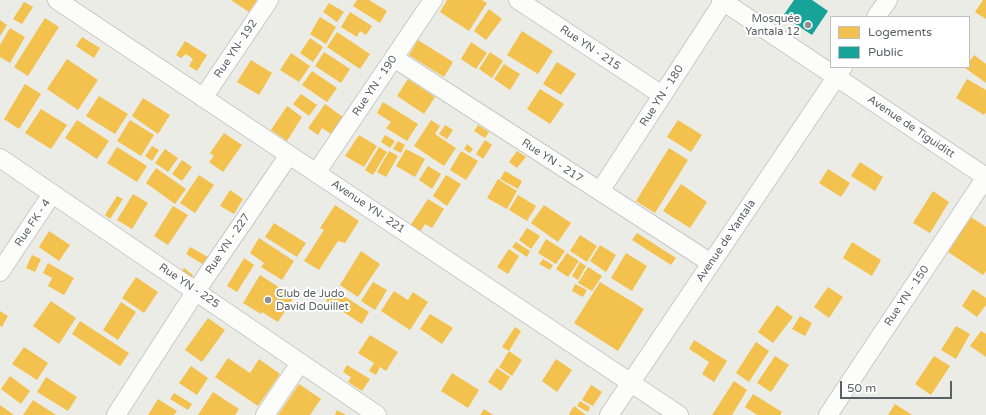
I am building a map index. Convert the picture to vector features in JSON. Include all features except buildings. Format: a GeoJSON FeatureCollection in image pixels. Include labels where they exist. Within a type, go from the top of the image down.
{"type":"FeatureCollection","features":[{"type":"Feature","properties":{"kind":"street","name":"Avenue YN- 221"},"geometry":{"type":"LineString","coordinates":[[57,0],[679,415]]}},
{"type":"Feature","properties":{"kind":"street","name":"Rue YN- 192"},"geometry":{"type":"LineString","coordinates":[[203,98],[269,0]]}},
{"type":"Feature","properties":{"kind":"street","name":"Rue YN - 190"},"geometry":{"type":"LineString","coordinates":[[316,173],[433,0]]}},
{"type":"Feature","properties":{"kind":"street","name":"Rue YN - 215"},"geometry":{"type":"LineString","coordinates":[[518,0],[662,96]]}},
{"type":"Feature","properties":{"kind":"street"},"geometry":{"type":"LineString","coordinates":[[877,16],[888,0]]}},
{"type":"Feature","properties":{"kind":"street","name":"Rue YN - 180"},"geometry":{"type":"LineString","coordinates":[[600,191],[722,1]]}},
{"type":"Feature","properties":{"kind":"street","name":"Avenue de Tiguiditt"},"geometry":{"type":"LineString","coordinates":[[722,1],[830,67]]}},
{"type":"Feature","properties":{"kind":"street","name":"Rue YN - 217"},"geometry":{"type":"LineString","coordinates":[[394,58],[711,263]]}},
{"type":"Feature","properties":{"kind":"street","name":"Avenue de Tiguiditt"},"geometry":{"type":"LineString","coordinates":[[839,72],[986,177]]}},
{"type":"Feature","properties":{"kind":"street","name":"Avenue de Yantala"},"geometry":{"type":"LineString","coordinates":[[609,415],[839,72]]}},
{"type":"Feature","properties":{"kind":"street","name":"Rue YN - 227"},"geometry":{"type":"LineString","coordinates":[[116,415],[196,291],[289,155]]}},
{"type":"Feature","properties":{"kind":"street","name":"Rue YN - 225"},"geometry":{"type":"LineString","coordinates":[[0,158],[377,415]]}},
{"type":"Feature","properties":{"kind":"street","name":"Rue YN - 150"},"geometry":{"type":"LineString","coordinates":[[828,415],[986,177]]}},
{"type":"Feature","properties":{"kind":"street","name":"Rue FK - 4"},"geometry":{"type":"LineString","coordinates":[[0,272],[52,194]]}},
{"type":"Feature","properties":{"kind":"street"},"geometry":{"type":"LineString","coordinates":[[265,415],[300,363]]}},
{"type":"Feature","properties":{"kind":"place","name":"Mosquée Yantala 12"},"geometry":{"type":"Point","coordinates":[808,25]}},
{"type":"Feature","properties":{"kind":"place","name":"Club de Judo David Douillet"},"geometry":{"type":"Point","coordinates":[268,300]}}]}
